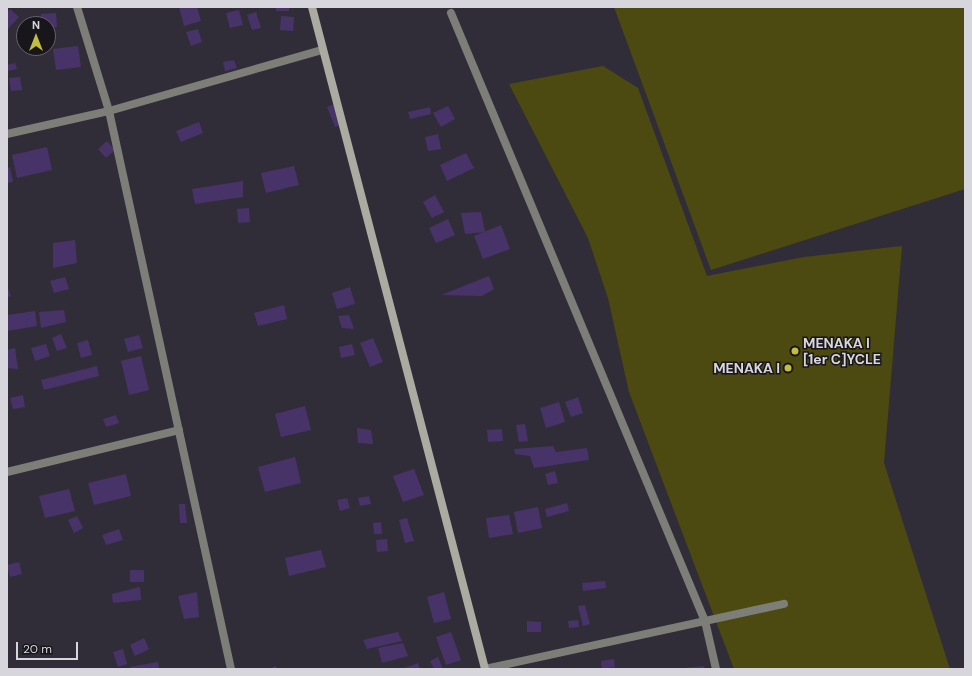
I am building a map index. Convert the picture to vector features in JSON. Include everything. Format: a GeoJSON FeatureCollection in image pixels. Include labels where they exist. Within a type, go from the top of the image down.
{"type":"FeatureCollection","features":[{"type":"Feature","properties":{"kind":"street"},"geometry":{"type":"LineString","coordinates":[[77,7],[109,111],[231,669]]}},
{"type":"Feature","properties":{"kind":"street"},"geometry":{"type":"LineString","coordinates":[[312,7],[485,669],[784,604]]}},
{"type":"Feature","properties":{"kind":"street"},"geometry":{"type":"LineString","coordinates":[[450,13],[705,621],[716,669]]}},
{"type":"Feature","properties":{"kind":"street"},"geometry":{"type":"LineString","coordinates":[[7,134],[109,111],[322,50]]}},
{"type":"Feature","properties":{"kind":"street"},"geometry":{"type":"LineString","coordinates":[[7,472],[179,430]]}},
{"type":"Feature","properties":{"kind":"shaded area"},"geometry":{"type":"Polygon","coordinates":[[[614,7],[965,7],[965,189],[711,270],[614,7]]]}},
{"type":"Feature","properties":{"kind":"shaded area"},"geometry":{"type":"Polygon","coordinates":[[[603,66],[638,88],[707,276],[804,257],[902,246],[884,463],[950,669],[734,669],[629,392],[608,298],[588,238],[509,84],[603,66]]]}},
{"type":"Feature","properties":{"kind":"building"},"geometry":{"type":"Polygon","coordinates":[[[179,7],[197,7],[201,21],[184,26],[179,7]]]}},
{"type":"Feature","properties":{"kind":"building"},"geometry":{"type":"Polygon","coordinates":[[[276,7],[289,7],[289,11],[276,11],[276,7]]]}},
{"type":"Feature","properties":{"kind":"building"},"geometry":{"type":"Polygon","coordinates":[[[10,9],[18,16],[16,16],[16,20],[7,30],[7,12],[10,9]]]}},
{"type":"Feature","properties":{"kind":"building"},"geometry":{"type":"Polygon","coordinates":[[[239,10],[243,25],[230,28],[226,13],[239,10]]]}},
{"type":"Feature","properties":{"kind":"building"},"geometry":{"type":"Polygon","coordinates":[[[256,12],[261,28],[252,30],[247,15],[256,12]]]}},
{"type":"Feature","properties":{"kind":"building"},"geometry":{"type":"Polygon","coordinates":[[[56,13],[57,27],[56,16],[41,16],[41,14],[56,13]]]}},
{"type":"Feature","properties":{"kind":"building"},"geometry":{"type":"Polygon","coordinates":[[[281,16],[294,17],[293,31],[280,30],[281,16]]]}},
{"type":"Feature","properties":{"kind":"building"},"geometry":{"type":"Polygon","coordinates":[[[198,29],[202,42],[191,46],[186,32],[198,29]]]}},
{"type":"Feature","properties":{"kind":"building"},"geometry":{"type":"Polygon","coordinates":[[[78,46],[81,67],[56,70],[54,56],[56,56],[56,49],[78,46]]]}},
{"type":"Feature","properties":{"kind":"building"},"geometry":{"type":"Polygon","coordinates":[[[234,60],[237,68],[225,71],[223,62],[234,60]]]}},
{"type":"Feature","properties":{"kind":"building"},"geometry":{"type":"Polygon","coordinates":[[[15,63],[17,69],[7,71],[7,65],[15,63]]]}},
{"type":"Feature","properties":{"kind":"building"},"geometry":{"type":"Polygon","coordinates":[[[20,77],[22,90],[11,91],[9,78],[20,77]]]}},
{"type":"Feature","properties":{"kind":"building"},"geometry":{"type":"Polygon","coordinates":[[[337,103],[345,123],[335,127],[327,107],[337,103]]]}},
{"type":"Feature","properties":{"kind":"building"},"geometry":{"type":"Polygon","coordinates":[[[448,106],[455,119],[441,127],[433,113],[448,106]]]}},
{"type":"Feature","properties":{"kind":"building"},"geometry":{"type":"Polygon","coordinates":[[[430,107],[431,114],[410,119],[408,112],[430,107]]]}},
{"type":"Feature","properties":{"kind":"building"},"geometry":{"type":"Polygon","coordinates":[[[199,122],[203,133],[181,142],[176,131],[199,122]]]}},
{"type":"Feature","properties":{"kind":"building"},"geometry":{"type":"Polygon","coordinates":[[[438,134],[441,149],[428,151],[425,137],[438,134]]]}},
{"type":"Feature","properties":{"kind":"building"},"geometry":{"type":"Polygon","coordinates":[[[107,141],[115,150],[106,158],[98,149],[107,141]]]}},
{"type":"Feature","properties":{"kind":"building"},"geometry":{"type":"Polygon","coordinates":[[[47,147],[52,170],[17,178],[12,155],[47,147]]]}},
{"type":"Feature","properties":{"kind":"building"},"geometry":{"type":"Polygon","coordinates":[[[466,153],[474,168],[447,181],[440,165],[466,153]]]}},
{"type":"Feature","properties":{"kind":"building"},"geometry":{"type":"Polygon","coordinates":[[[294,166],[299,185],[266,193],[261,173],[294,166]]]}},
{"type":"Feature","properties":{"kind":"building"},"geometry":{"type":"Polygon","coordinates":[[[10,167],[13,182],[7,183],[7,168],[10,167]]]}},
{"type":"Feature","properties":{"kind":"building"},"geometry":{"type":"Polygon","coordinates":[[[243,181],[243,197],[195,204],[192,189],[243,181]]]}},
{"type":"Feature","properties":{"kind":"building"},"geometry":{"type":"Polygon","coordinates":[[[435,195],[444,212],[432,218],[423,202],[435,195]]]}},
{"type":"Feature","properties":{"kind":"building"},"geometry":{"type":"Polygon","coordinates":[[[249,208],[250,222],[238,223],[237,209],[249,208]]]}},
{"type":"Feature","properties":{"kind":"building"},"geometry":{"type":"Polygon","coordinates":[[[481,212],[485,232],[465,234],[461,213],[481,212]]]}},
{"type":"Feature","properties":{"kind":"building"},"geometry":{"type":"Polygon","coordinates":[[[448,219],[455,235],[436,243],[429,228],[448,219]]]}},
{"type":"Feature","properties":{"kind":"building"},"geometry":{"type":"Polygon","coordinates":[[[501,225],[510,249],[483,259],[474,236],[501,225]]]}},
{"type":"Feature","properties":{"kind":"building"},"geometry":{"type":"Polygon","coordinates":[[[75,240],[77,263],[53,268],[53,243],[75,240]]]}},
{"type":"Feature","properties":{"kind":"building"},"geometry":{"type":"Polygon","coordinates":[[[489,276],[494,289],[482,296],[441,295],[489,276]]]}},
{"type":"Feature","properties":{"kind":"building"},"geometry":{"type":"Polygon","coordinates":[[[65,277],[69,289],[54,293],[50,281],[65,277]]]}},
{"type":"Feature","properties":{"kind":"building"},"geometry":{"type":"Polygon","coordinates":[[[7,286],[11,296],[7,297],[7,286]]]}},
{"type":"Feature","properties":{"kind":"building"},"geometry":{"type":"Polygon","coordinates":[[[350,287],[355,304],[337,309],[332,293],[350,287]]]}},
{"type":"Feature","properties":{"kind":"building"},"geometry":{"type":"Polygon","coordinates":[[[284,305],[287,319],[258,326],[254,313],[284,305]]]}},
{"type":"Feature","properties":{"kind":"building"},"geometry":{"type":"Polygon","coordinates":[[[64,310],[66,322],[41,328],[39,312],[64,310]]]}},
{"type":"Feature","properties":{"kind":"building"},"geometry":{"type":"Polygon","coordinates":[[[35,311],[37,326],[7,331],[7,315],[35,311]]]}},
{"type":"Feature","properties":{"kind":"building"},"geometry":{"type":"Polygon","coordinates":[[[349,315],[354,329],[342,328],[338,316],[349,315]]]}},
{"type":"Feature","properties":{"kind":"building"},"geometry":{"type":"Polygon","coordinates":[[[61,334],[67,348],[57,351],[52,338],[61,334]]]}},
{"type":"Feature","properties":{"kind":"building"},"geometry":{"type":"Polygon","coordinates":[[[139,335],[143,348],[128,352],[124,339],[139,335]]]}},
{"type":"Feature","properties":{"kind":"building"},"geometry":{"type":"Polygon","coordinates":[[[373,338],[383,362],[370,367],[360,343],[373,338]]]}},
{"type":"Feature","properties":{"kind":"building"},"geometry":{"type":"Polygon","coordinates":[[[88,340],[92,355],[81,358],[77,343],[88,340]]]}},
{"type":"Feature","properties":{"kind":"building"},"geometry":{"type":"Polygon","coordinates":[[[46,344],[50,356],[35,361],[31,348],[46,344]]]}},
{"type":"Feature","properties":{"kind":"building"},"geometry":{"type":"Polygon","coordinates":[[[352,344],[355,355],[341,358],[339,347],[352,344]]]}},
{"type":"Feature","properties":{"kind":"building"},"geometry":{"type":"Polygon","coordinates":[[[15,348],[18,369],[7,368],[7,350],[15,348]]]}},
{"type":"Feature","properties":{"kind":"building"},"geometry":{"type":"Polygon","coordinates":[[[141,356],[149,390],[129,395],[121,361],[141,356]]]}},
{"type":"Feature","properties":{"kind":"building"},"geometry":{"type":"Polygon","coordinates":[[[97,366],[99,376],[44,390],[41,380],[97,366]]]}},
{"type":"Feature","properties":{"kind":"building"},"geometry":{"type":"Polygon","coordinates":[[[23,395],[25,407],[13,409],[10,398],[23,395]]]}},
{"type":"Feature","properties":{"kind":"building"},"geometry":{"type":"Polygon","coordinates":[[[578,397],[583,413],[571,417],[565,402],[578,397]]]}},
{"type":"Feature","properties":{"kind":"building"},"geometry":{"type":"Polygon","coordinates":[[[559,402],[565,422],[546,428],[540,408],[559,402]]]}},
{"type":"Feature","properties":{"kind":"building"},"geometry":{"type":"Polygon","coordinates":[[[305,406],[311,430],[281,437],[275,414],[305,406]]]}},
{"type":"Feature","properties":{"kind":"building"},"geometry":{"type":"Polygon","coordinates":[[[116,415],[119,423],[106,427],[103,419],[116,415]]]}},
{"type":"Feature","properties":{"kind":"building"},"geometry":{"type":"Polygon","coordinates":[[[525,424],[528,441],[519,442],[516,425],[525,424]]]}},
{"type":"Feature","properties":{"kind":"building"},"geometry":{"type":"Polygon","coordinates":[[[357,428],[371,430],[373,444],[358,443],[357,428]]]}},
{"type":"Feature","properties":{"kind":"building"},"geometry":{"type":"Polygon","coordinates":[[[502,429],[503,441],[488,442],[487,430],[502,429]]]}},
{"type":"Feature","properties":{"kind":"building"},"geometry":{"type":"Polygon","coordinates":[[[553,446],[556,452],[587,448],[589,460],[534,468],[530,456],[515,454],[514,449],[553,446]]]}},
{"type":"Feature","properties":{"kind":"building"},"geometry":{"type":"Polygon","coordinates":[[[295,457],[301,483],[265,492],[258,467],[295,457]]]}},
{"type":"Feature","properties":{"kind":"building"},"geometry":{"type":"Polygon","coordinates":[[[414,469],[424,495],[403,502],[393,476],[414,469]]]}},
{"type":"Feature","properties":{"kind":"building"},"geometry":{"type":"Polygon","coordinates":[[[555,471],[558,483],[548,485],[545,474],[555,471]]]}},
{"type":"Feature","properties":{"kind":"building"},"geometry":{"type":"Polygon","coordinates":[[[126,474],[131,496],[94,505],[88,483],[126,474]]]}},
{"type":"Feature","properties":{"kind":"building"},"geometry":{"type":"Polygon","coordinates":[[[69,489],[75,511],[45,518],[39,496],[69,489]]]}},
{"type":"Feature","properties":{"kind":"building"},"geometry":{"type":"Polygon","coordinates":[[[369,496],[371,504],[360,506],[358,498],[369,496]]]}},
{"type":"Feature","properties":{"kind":"building"},"geometry":{"type":"Polygon","coordinates":[[[347,498],[350,508],[340,511],[337,500],[347,498]]]}},
{"type":"Feature","properties":{"kind":"building"},"geometry":{"type":"Polygon","coordinates":[[[567,503],[569,511],[547,517],[545,509],[567,503]]]}},
{"type":"Feature","properties":{"kind":"building"},"geometry":{"type":"Polygon","coordinates":[[[179,504],[185,504],[187,523],[180,523],[179,504]]]}},
{"type":"Feature","properties":{"kind":"building"},"geometry":{"type":"Polygon","coordinates":[[[538,507],[542,528],[518,533],[514,512],[538,507]]]}},
{"type":"Feature","properties":{"kind":"building"},"geometry":{"type":"Polygon","coordinates":[[[509,515],[513,534],[489,538],[486,518],[509,515]]]}},
{"type":"Feature","properties":{"kind":"building"},"geometry":{"type":"Polygon","coordinates":[[[77,516],[83,528],[74,533],[68,520],[77,516]]]}},
{"type":"Feature","properties":{"kind":"building"},"geometry":{"type":"Polygon","coordinates":[[[407,518],[414,541],[405,543],[399,520],[407,518]]]}},
{"type":"Feature","properties":{"kind":"building"},"geometry":{"type":"Polygon","coordinates":[[[381,522],[382,534],[374,534],[373,523],[381,522]]]}},
{"type":"Feature","properties":{"kind":"building"},"geometry":{"type":"Polygon","coordinates":[[[119,529],[123,540],[106,545],[102,535],[119,529]]]}},
{"type":"Feature","properties":{"kind":"building"},"geometry":{"type":"Polygon","coordinates":[[[387,539],[388,551],[377,552],[376,540],[387,539]]]}},
{"type":"Feature","properties":{"kind":"building"},"geometry":{"type":"Polygon","coordinates":[[[321,550],[326,567],[289,576],[285,558],[321,550]]]}},
{"type":"Feature","properties":{"kind":"building"},"geometry":{"type":"Polygon","coordinates":[[[19,562],[22,574],[10,577],[7,565],[19,562]]]}},
{"type":"Feature","properties":{"kind":"building"},"geometry":{"type":"Polygon","coordinates":[[[130,570],[144,570],[144,582],[130,582],[130,570]]]}},
{"type":"Feature","properties":{"kind":"building"},"geometry":{"type":"Polygon","coordinates":[[[605,581],[606,588],[583,591],[582,583],[605,581]]]}},
{"type":"Feature","properties":{"kind":"building"},"geometry":{"type":"Polygon","coordinates":[[[140,587],[141,600],[113,603],[112,594],[140,587]]]}},
{"type":"Feature","properties":{"kind":"building"},"geometry":{"type":"Polygon","coordinates":[[[197,592],[199,617],[184,619],[178,596],[197,592]]]}},
{"type":"Feature","properties":{"kind":"building"},"geometry":{"type":"Polygon","coordinates":[[[444,592],[451,619],[434,623],[427,597],[444,592]]]}},
{"type":"Feature","properties":{"kind":"building"},"geometry":{"type":"Polygon","coordinates":[[[585,605],[590,624],[583,626],[578,606],[585,605]]]}},
{"type":"Feature","properties":{"kind":"building"},"geometry":{"type":"Polygon","coordinates":[[[578,620],[579,627],[569,628],[568,621],[578,620]]]}},
{"type":"Feature","properties":{"kind":"building"},"geometry":{"type":"Polygon","coordinates":[[[527,621],[541,622],[541,632],[527,632],[527,621]]]}},
{"type":"Feature","properties":{"kind":"building"},"geometry":{"type":"Polygon","coordinates":[[[398,632],[402,641],[367,649],[363,640],[398,632]]]}},
{"type":"Feature","properties":{"kind":"building"},"geometry":{"type":"Polygon","coordinates":[[[451,632],[461,660],[446,665],[436,637],[451,632]]]}},
{"type":"Feature","properties":{"kind":"building"},"geometry":{"type":"Polygon","coordinates":[[[144,638],[149,649],[135,656],[130,645],[144,638]]]}},
{"type":"Feature","properties":{"kind":"building"},"geometry":{"type":"Polygon","coordinates":[[[403,643],[408,656],[382,663],[378,648],[403,643]]]}},
{"type":"Feature","properties":{"kind":"building"},"geometry":{"type":"Polygon","coordinates":[[[123,649],[127,664],[118,667],[113,652],[123,649]]]}},
{"type":"Feature","properties":{"kind":"building"},"geometry":{"type":"Polygon","coordinates":[[[438,657],[443,669],[434,669],[430,661],[438,657]]]}},
{"type":"Feature","properties":{"kind":"building"},"geometry":{"type":"Polygon","coordinates":[[[614,659],[615,667],[602,669],[601,661],[614,659]]]}},
{"type":"Feature","properties":{"kind":"building"},"geometry":{"type":"Polygon","coordinates":[[[158,662],[159,668],[130,669],[130,667],[158,662]]]}},
{"type":"Feature","properties":{"kind":"building"},"geometry":{"type":"Polygon","coordinates":[[[418,663],[420,669],[402,669],[418,663]]]}},
{"type":"Feature","properties":{"kind":"building"},"geometry":{"type":"Polygon","coordinates":[[[276,666],[277,669],[268,669],[276,666]]]}},
{"type":"Feature","properties":{"kind":"building"},"geometry":{"type":"Polygon","coordinates":[[[704,666],[704,669],[684,669],[684,668],[704,666]]]}},
{"type":"Feature","properties":{"kind":"place","name":"MENAKA I [1er C]YCLE"},"geometry":{"type":"Point","coordinates":[795,351]}},
{"type":"Feature","properties":{"kind":"place","name":"MENAKA I"},"geometry":{"type":"Point","coordinates":[788,368]}}]}
